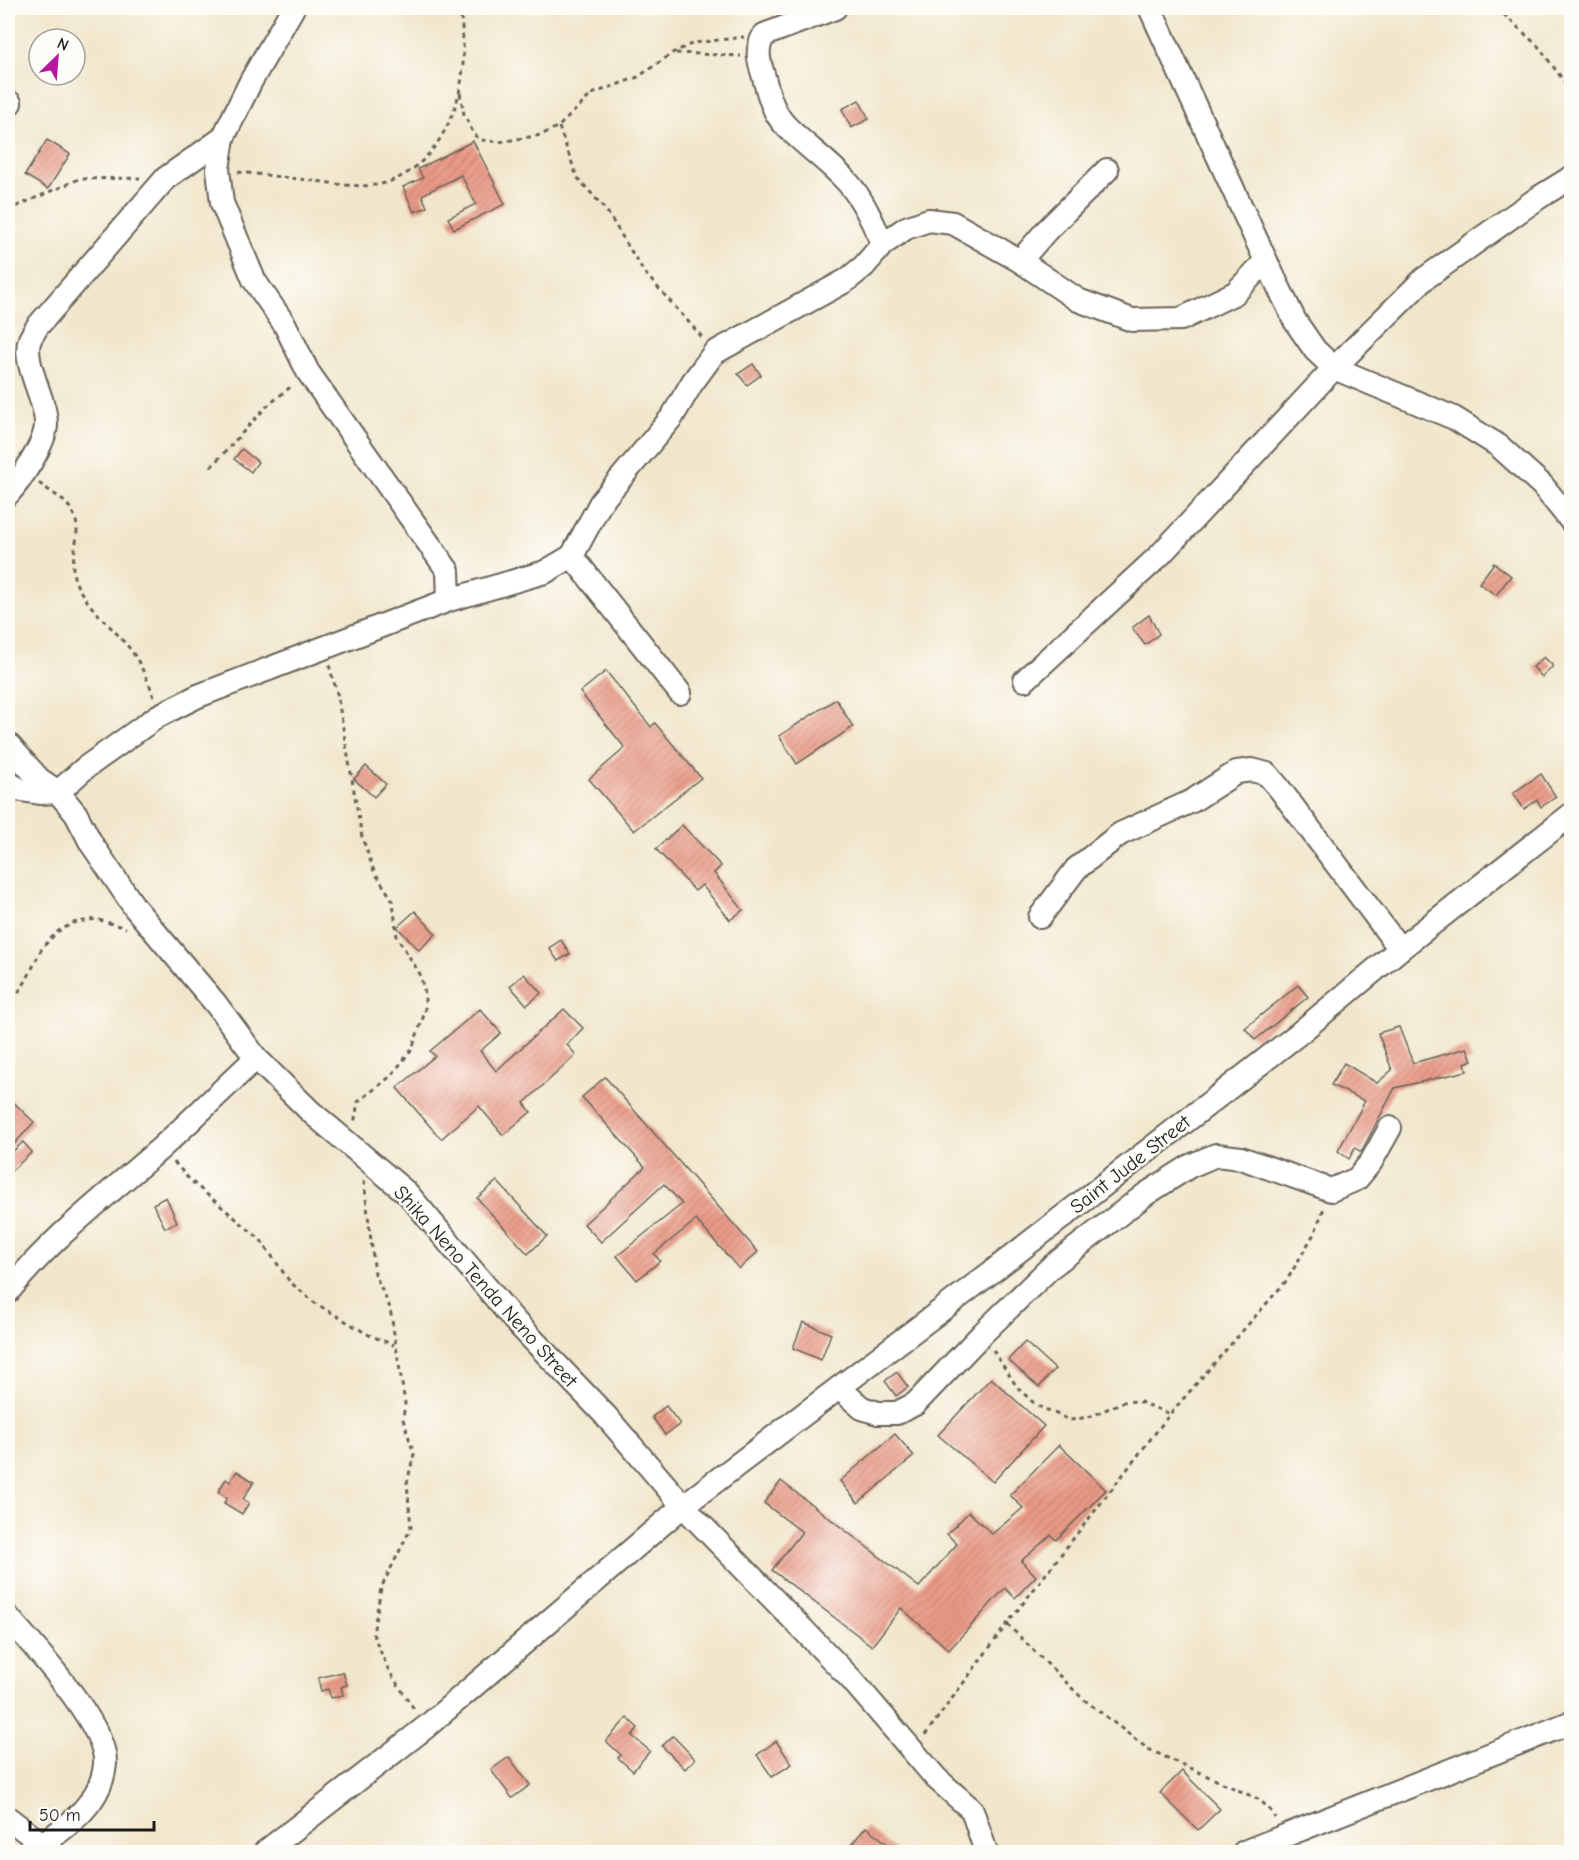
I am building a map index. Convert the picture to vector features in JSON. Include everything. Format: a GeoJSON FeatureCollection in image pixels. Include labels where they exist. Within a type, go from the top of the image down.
{"type":"FeatureCollection","features":[{"type":"Feature","properties":{"kind":"street"},"geometry":{"type":"LineString","coordinates":[[293,8],[251,81],[223,138],[218,169],[222,202],[255,280],[285,325],[308,372],[448,571],[449,600]]}},
{"type":"Feature","properties":{"kind":"street"},"geometry":{"type":"LineString","coordinates":[[835,8],[761,46],[770,102],[784,124],[831,164],[851,186],[867,210],[883,244]]}},
{"type":"Feature","properties":{"kind":"street"},"geometry":{"type":"LineString","coordinates":[[1150,8],[1266,261],[1295,321],[1315,350],[1334,368],[1454,418],[1499,446],[1542,485],[1572,522]]}},
{"type":"Feature","properties":{"kind":"street"},"geometry":{"type":"LineString","coordinates":[[8,495],[43,439],[46,426],[44,407],[29,359],[29,341],[37,327],[166,178],[223,138]]}},
{"type":"Feature","properties":{"kind":"street"},"geometry":{"type":"LineString","coordinates":[[1020,261],[1046,231],[1107,170]]}},
{"type":"Feature","properties":{"kind":"street"},"geometry":{"type":"LineString","coordinates":[[1025,680],[1160,555],[1334,368],[1424,279],[1538,198],[1572,177]]}},
{"type":"Feature","properties":{"kind":"street"},"geometry":{"type":"LineString","coordinates":[[8,783],[21,790],[40,793],[61,790],[85,768],[158,716],[198,696],[449,600],[544,572],[572,556],[602,502],[672,417],[692,383],[714,353],[847,280],[864,266],[883,244],[906,228],[929,220],[953,223],[1020,261],[1078,300],[1132,320],[1181,319],[1235,293],[1266,261]]}},
{"type":"Feature","properties":{"kind":"street"},"geometry":{"type":"LineString","coordinates":[[572,556],[680,693]]}},
{"type":"Feature","properties":{"kind":"street"},"geometry":{"type":"LineString","coordinates":[[8,728],[61,790]]}},
{"type":"Feature","properties":{"kind":"street","name":"Shika Neno Tenda Neno Street"},"geometry":{"type":"LineString","coordinates":[[8,744],[39,779],[61,790],[91,843],[135,908],[216,1004],[256,1058],[311,1112],[408,1194],[514,1320],[605,1415],[683,1506],[852,1680],[936,1778],[972,1810],[986,1852]]}},
{"type":"Feature","properties":{"kind":"street"},"geometry":{"type":"LineString","coordinates":[[1040,917],[1076,869],[1120,834],[1192,801],[1237,772],[1252,770],[1267,774],[1279,788],[1400,949]]}},
{"type":"Feature","properties":{"kind":"street","name":"Saint Jude Street"},"geometry":{"type":"LineString","coordinates":[[265,1852],[426,1727],[683,1506],[1298,1035],[1400,949],[1572,814]]}},
{"type":"Feature","properties":{"kind":"street"},"geometry":{"type":"LineString","coordinates":[[8,1292],[24,1272],[78,1220],[161,1147],[256,1058]]}},
{"type":"Feature","properties":{"kind":"street"},"geometry":{"type":"LineString","coordinates":[[839,1388],[862,1408],[878,1413],[897,1413],[915,1404],[1051,1267],[1146,1194],[1190,1166],[1216,1155],[1241,1158],[1331,1190],[1357,1179],[1371,1162],[1390,1128]]}},
{"type":"Feature","properties":{"kind":"street"},"geometry":{"type":"LineString","coordinates":[[8,1617],[56,1673],[95,1729],[105,1762],[103,1776],[88,1806],[47,1848],[8,1818]]}},
{"type":"Feature","properties":{"kind":"street"},"geometry":{"type":"LineString","coordinates":[[1244,1852],[1572,1722]]}},
{"type":"Feature","properties":{"kind":"path"},"geometry":{"type":"LineString","coordinates":[[218,169],[357,186],[385,183],[408,172],[428,156],[452,116],[460,91],[463,63],[460,8]]}},
{"type":"Feature","properties":{"kind":"path"},"geometry":{"type":"LineString","coordinates":[[1497,8],[1538,45],[1572,92]]}},
{"type":"Feature","properties":{"kind":"path"},"geometry":{"type":"LineString","coordinates":[[460,91],[464,114],[474,135],[482,140],[499,142],[541,135],[559,126],[592,94],[638,76],[674,52],[694,43],[761,46]]}},
{"type":"Feature","properties":{"kind":"path"},"geometry":{"type":"LineString","coordinates":[[674,52],[761,46]]}},
{"type":"Feature","properties":{"kind":"path"},"geometry":{"type":"LineString","coordinates":[[559,126],[577,177],[606,210],[644,272],[697,328],[714,353]]}},
{"type":"Feature","properties":{"kind":"path"},"geometry":{"type":"LineString","coordinates":[[8,210],[79,179],[166,178]]}},
{"type":"Feature","properties":{"kind":"path"},"geometry":{"type":"LineString","coordinates":[[211,467],[266,406],[308,372]]}},
{"type":"Feature","properties":{"kind":"path"},"geometry":{"type":"LineString","coordinates":[[23,471],[62,500],[73,512],[78,526],[72,560],[76,583],[91,607],[135,655],[153,695],[158,716]]}},
{"type":"Feature","properties":{"kind":"path"},"geometry":{"type":"LineString","coordinates":[[325,649],[337,693],[362,837],[374,871],[393,901],[397,938],[420,974],[425,994],[425,1012],[412,1049],[391,1076],[358,1102],[354,1125]]}},
{"type":"Feature","properties":{"kind":"path"},"geometry":{"type":"LineString","coordinates":[[8,1006],[26,981],[42,948],[57,932],[73,923],[96,919],[135,932]]}},
{"type":"Feature","properties":{"kind":"path"},"geometry":{"type":"LineString","coordinates":[[161,1147],[191,1181],[260,1239],[290,1282],[315,1303],[369,1335],[395,1346]]}},
{"type":"Feature","properties":{"kind":"path"},"geometry":{"type":"LineString","coordinates":[[360,1154],[375,1274],[390,1308],[405,1403],[403,1419],[414,1454],[407,1483],[411,1528],[381,1588],[373,1634],[388,1671],[426,1727]]}},
{"type":"Feature","properties":{"kind":"path"},"geometry":{"type":"LineString","coordinates":[[915,1752],[939,1715],[1007,1624],[1170,1414],[1287,1280],[1315,1232],[1331,1190]]}},
{"type":"Feature","properties":{"kind":"path"},"geometry":{"type":"LineString","coordinates":[[983,1333],[1017,1387],[1036,1405],[1070,1420],[1089,1417],[1123,1402],[1138,1401],[1170,1414]]}},
{"type":"Feature","properties":{"kind":"path"},"geometry":{"type":"LineString","coordinates":[[1007,1624],[1082,1698],[1148,1749],[1260,1800],[1272,1812],[1283,1836]]}},
{"type":"Feature","properties":{"kind":"building"},"geometry":{"type":"Polygon","coordinates":[[[859,100],[869,119],[851,128],[842,109],[859,100]]]}},
{"type":"Feature","properties":{"kind":"building"},"geometry":{"type":"Polygon","coordinates":[[[47,140],[70,154],[48,189],[25,175],[47,140]]]}},
{"type":"Feature","properties":{"kind":"building"},"geometry":{"type":"Polygon","coordinates":[[[473,141],[505,204],[454,229],[448,218],[476,204],[461,175],[422,195],[427,207],[414,212],[403,187],[423,178],[418,169],[473,141]]]}},
{"type":"Feature","properties":{"kind":"building"},"geometry":{"type":"Polygon","coordinates":[[[753,364],[761,375],[747,385],[738,374],[753,364]]]}},
{"type":"Feature","properties":{"kind":"building"},"geometry":{"type":"Polygon","coordinates":[[[242,449],[258,462],[251,472],[234,459],[242,449]]]}},
{"type":"Feature","properties":{"kind":"building"},"geometry":{"type":"Polygon","coordinates":[[[1494,563],[1511,576],[1496,595],[1479,583],[1494,563]]]}},
{"type":"Feature","properties":{"kind":"building"},"geometry":{"type":"Polygon","coordinates":[[[1149,615],[1159,634],[1145,645],[1132,628],[1149,615]]]}},
{"type":"Feature","properties":{"kind":"building"},"geometry":{"type":"Polygon","coordinates":[[[1544,657],[1553,666],[1542,677],[1533,667],[1544,657]]]}},
{"type":"Feature","properties":{"kind":"building"},"geometry":{"type":"Polygon","coordinates":[[[606,671],[651,727],[655,723],[701,778],[634,831],[589,779],[625,748],[580,692],[606,671]]]}},
{"type":"Feature","properties":{"kind":"building"},"geometry":{"type":"Polygon","coordinates":[[[836,699],[853,727],[797,764],[779,736],[836,699]]]}},
{"type":"Feature","properties":{"kind":"building"},"geometry":{"type":"Polygon","coordinates":[[[366,766],[386,784],[374,797],[354,779],[366,766]]]}},
{"type":"Feature","properties":{"kind":"building"},"geometry":{"type":"Polygon","coordinates":[[[1541,774],[1556,797],[1541,807],[1537,800],[1524,809],[1513,793],[1541,774]]]}},
{"type":"Feature","properties":{"kind":"building"},"geometry":{"type":"Polygon","coordinates":[[[682,825],[721,866],[714,873],[743,910],[730,920],[702,885],[695,891],[656,849],[682,825]]]}},
{"type":"Feature","properties":{"kind":"building"},"geometry":{"type":"Polygon","coordinates":[[[415,911],[436,934],[419,950],[397,927],[415,911]]]}},
{"type":"Feature","properties":{"kind":"building"},"geometry":{"type":"Polygon","coordinates":[[[561,940],[570,954],[558,961],[549,948],[561,940]]]}},
{"type":"Feature","properties":{"kind":"building"},"geometry":{"type":"Polygon","coordinates":[[[524,974],[541,993],[527,1005],[510,986],[524,974]]]}},
{"type":"Feature","properties":{"kind":"building"},"geometry":{"type":"Polygon","coordinates":[[[1298,985],[1308,997],[1255,1040],[1245,1028],[1298,985]]]}},
{"type":"Feature","properties":{"kind":"building"},"geometry":{"type":"Polygon","coordinates":[[[480,1009],[501,1033],[480,1051],[496,1071],[564,1009],[583,1028],[567,1045],[576,1055],[524,1103],[531,1112],[503,1135],[479,1106],[441,1139],[397,1088],[435,1056],[430,1051],[480,1009]]]}},
{"type":"Feature","properties":{"kind":"building"},"geometry":{"type":"Polygon","coordinates":[[[1399,1027],[1413,1063],[1467,1048],[1472,1060],[1465,1063],[1467,1071],[1395,1088],[1361,1152],[1355,1148],[1349,1159],[1338,1151],[1365,1101],[1331,1085],[1344,1063],[1377,1083],[1392,1070],[1378,1033],[1399,1027]]]}},
{"type":"Feature","properties":{"kind":"building"},"geometry":{"type":"Polygon","coordinates":[[[605,1077],[758,1252],[739,1269],[696,1220],[654,1254],[660,1261],[637,1280],[617,1256],[682,1204],[664,1184],[601,1242],[584,1224],[645,1167],[582,1097],[605,1077]]]}},
{"type":"Feature","properties":{"kind":"building"},"geometry":{"type":"Polygon","coordinates":[[[8,1097],[34,1122],[8,1151],[8,1097]]]}},
{"type":"Feature","properties":{"kind":"building"},"geometry":{"type":"Polygon","coordinates":[[[23,1142],[32,1152],[8,1174],[8,1156],[23,1142]]]}},
{"type":"Feature","properties":{"kind":"building"},"geometry":{"type":"Polygon","coordinates":[[[497,1181],[547,1236],[528,1254],[477,1198],[497,1181]]]}},
{"type":"Feature","properties":{"kind":"building"},"geometry":{"type":"Polygon","coordinates":[[[166,1197],[177,1222],[165,1228],[153,1204],[166,1197]]]}},
{"type":"Feature","properties":{"kind":"building"},"geometry":{"type":"Polygon","coordinates":[[[803,1322],[831,1334],[821,1360],[793,1348],[803,1322]]]}},
{"type":"Feature","properties":{"kind":"building"},"geometry":{"type":"Polygon","coordinates":[[[1025,1342],[1055,1369],[1039,1387],[1008,1360],[1025,1342]]]}},
{"type":"Feature","properties":{"kind":"building"},"geometry":{"type":"Polygon","coordinates":[[[897,1372],[908,1387],[896,1396],[885,1381],[897,1372]]]}},
{"type":"Feature","properties":{"kind":"building"},"geometry":{"type":"Polygon","coordinates":[[[991,1378],[1044,1426],[993,1482],[938,1435],[991,1378]]]}},
{"type":"Feature","properties":{"kind":"building"},"geometry":{"type":"Polygon","coordinates":[[[666,1406],[680,1424],[665,1435],[652,1417],[666,1406]]]}},
{"type":"Feature","properties":{"kind":"building"},"geometry":{"type":"Polygon","coordinates":[[[895,1434],[914,1456],[858,1503],[840,1481],[895,1434]]]}},
{"type":"Feature","properties":{"kind":"building"},"geometry":{"type":"Polygon","coordinates":[[[1059,1445],[1106,1490],[1056,1540],[1051,1535],[1021,1561],[1036,1576],[1015,1598],[1005,1588],[949,1650],[901,1608],[872,1646],[772,1570],[802,1532],[764,1503],[781,1481],[919,1587],[957,1544],[947,1534],[969,1512],[992,1534],[1023,1508],[1010,1495],[1059,1445]]]}},
{"type":"Feature","properties":{"kind":"building"},"geometry":{"type":"Polygon","coordinates":[[[237,1471],[254,1482],[243,1499],[249,1503],[242,1514],[224,1503],[227,1498],[218,1492],[226,1479],[230,1482],[237,1471]]]}},
{"type":"Feature","properties":{"kind":"building"},"geometry":{"type":"Polygon","coordinates":[[[343,1672],[347,1685],[341,1687],[343,1695],[331,1698],[328,1689],[321,1691],[318,1678],[343,1672]]]}},
{"type":"Feature","properties":{"kind":"building"},"geometry":{"type":"Polygon","coordinates":[[[627,1718],[638,1728],[632,1736],[650,1751],[633,1771],[618,1758],[621,1755],[606,1741],[627,1718]]]}},
{"type":"Feature","properties":{"kind":"building"},"geometry":{"type":"Polygon","coordinates":[[[673,1736],[695,1759],[685,1769],[662,1746],[673,1736]]]}},
{"type":"Feature","properties":{"kind":"building"},"geometry":{"type":"Polygon","coordinates":[[[776,1741],[792,1764],[772,1777],[757,1755],[776,1741]]]}},
{"type":"Feature","properties":{"kind":"building"},"geometry":{"type":"Polygon","coordinates":[[[509,1757],[530,1785],[512,1798],[491,1770],[509,1757]]]}},
{"type":"Feature","properties":{"kind":"building"},"geometry":{"type":"Polygon","coordinates":[[[1182,1771],[1220,1809],[1198,1830],[1160,1793],[1182,1771]]]}},
{"type":"Feature","properties":{"kind":"building"},"geometry":{"type":"Polygon","coordinates":[[[866,1827],[898,1852],[845,1852],[866,1827]]]}}]}
